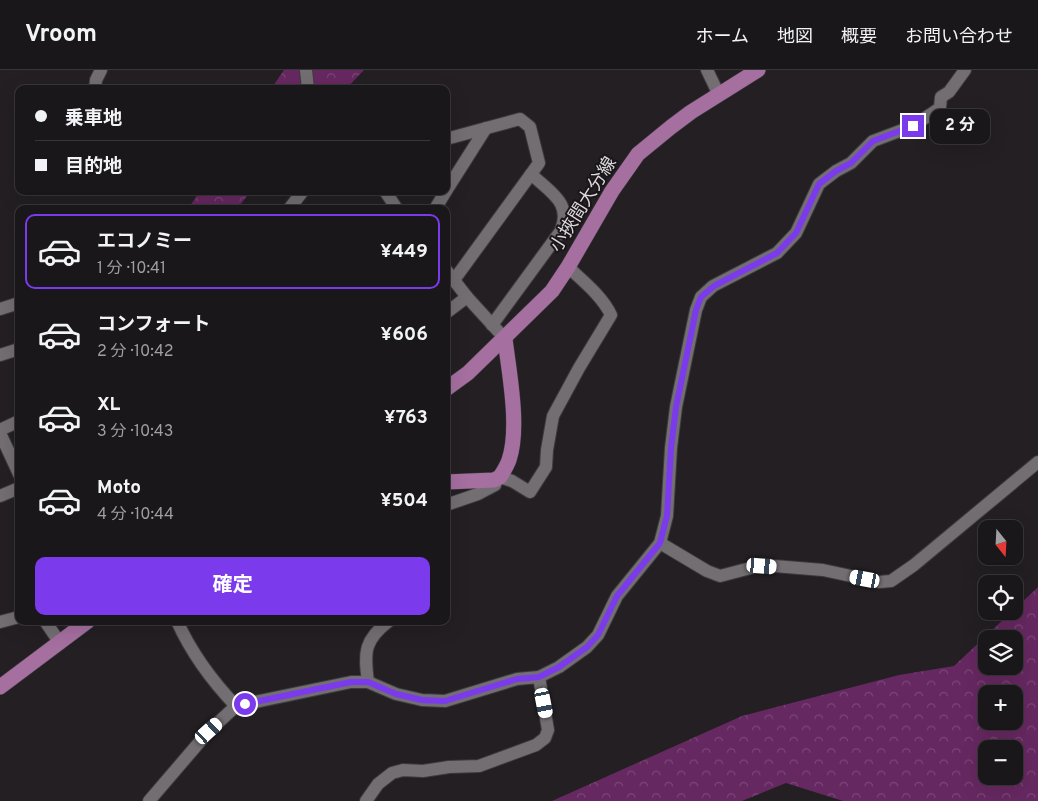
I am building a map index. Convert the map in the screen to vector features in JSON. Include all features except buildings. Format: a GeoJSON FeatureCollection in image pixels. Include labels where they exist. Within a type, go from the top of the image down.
{"type":"FeatureCollection","features":[{"type":"Feature","properties":{"kind":"main road","name":"小挾間大分線"},"geometry":{"type":"LineString","coordinates":[[450,386],[468,373],[505,339],[552,291],[612,191],[638,154],[671,126],[758,70]]}},
{"type":"Feature","properties":{"kind":"main road"},"geometry":{"type":"LineString","coordinates":[[450,482],[497,479],[509,460],[513,435],[505,339]]}},
{"type":"Feature","properties":{"kind":"main road"},"geometry":{"type":"LineString","coordinates":[[0,687],[83,625]]}},
{"type":"Feature","properties":{"kind":"street"},"geometry":{"type":"LineString","coordinates":[[95,85],[101,70]]}},
{"type":"Feature","properties":{"kind":"street"},"geometry":{"type":"LineString","coordinates":[[306,70],[308,85]]}},
{"type":"Feature","properties":{"kind":"street"},"geometry":{"type":"LineString","coordinates":[[707,70],[719,95]]}},
{"type":"Feature","properties":{"kind":"street"},"geometry":{"type":"LineString","coordinates":[[149,801],[209,731],[236,706],[351,682],[368,682],[396,694],[422,700],[445,701],[517,679],[539,677],[559,667],[587,647],[598,635],[617,596],[660,543],[667,516],[671,448],[676,407],[696,310],[701,297],[714,286],[777,253],[796,233],[819,184],[836,171],[851,163],[873,141],[913,126],[940,108],[941,97],[948,92],[965,70]]}},
{"type":"Feature","properties":{"kind":"street"},"geometry":{"type":"LineString","coordinates":[[450,138],[520,119],[530,127],[539,163],[450,275],[505,339]]}},
{"type":"Feature","properties":{"kind":"street"},"geometry":{"type":"LineString","coordinates":[[450,185],[486,128]]}},
{"type":"Feature","properties":{"kind":"street"},"geometry":{"type":"LineString","coordinates":[[492,325],[560,232],[564,223],[564,209],[560,202],[531,174]]}},
{"type":"Feature","properties":{"kind":"street"},"geometry":{"type":"LineString","coordinates":[[450,504],[478,494],[495,485],[497,479],[512,482],[530,492],[546,467],[553,416],[610,316],[607,307],[587,284],[568,267]]}},
{"type":"Feature","properties":{"kind":"street"},"geometry":{"type":"LineString","coordinates":[[450,310],[467,297]]}},
{"type":"Feature","properties":{"kind":"street"},"geometry":{"type":"LineString","coordinates":[[0,309],[15,304]]}},
{"type":"Feature","properties":{"kind":"street"},"geometry":{"type":"LineString","coordinates":[[0,355],[15,349]]}},
{"type":"Feature","properties":{"kind":"street"},"geometry":{"type":"LineString","coordinates":[[15,424],[0,431],[15,465]]}},
{"type":"Feature","properties":{"kind":"street"},"geometry":{"type":"LineString","coordinates":[[660,543],[707,571],[720,576],[762,566],[823,570],[879,582],[891,581],[914,565],[1038,462]]}},
{"type":"Feature","properties":{"kind":"street"},"geometry":{"type":"LineString","coordinates":[[0,496],[15,490]]}},
{"type":"Feature","properties":{"kind":"street"},"geometry":{"type":"LineString","coordinates":[[0,622],[15,618]]}},
{"type":"Feature","properties":{"kind":"street"},"geometry":{"type":"LineString","coordinates":[[49,625],[60,642]]}},
{"type":"Feature","properties":{"kind":"street"},"geometry":{"type":"LineString","coordinates":[[179,625],[184,636],[222,691],[236,706]]}},
{"type":"Feature","properties":{"kind":"street"},"geometry":{"type":"LineString","coordinates":[[368,682],[366,654],[368,643],[376,631],[384,625]]}},
{"type":"Feature","properties":{"kind":"street"},"geometry":{"type":"LineString","coordinates":[[366,801],[378,784],[392,773],[403,770],[424,771],[449,767],[479,766],[536,745],[545,738],[548,730],[539,677]]}},
{"type":"Feature","properties":{"kind":"green space"},"geometry":{"type":"Polygon","coordinates":[[[284,70],[364,70],[350,85],[274,85],[284,70]]]}},
{"type":"Feature","properties":{"kind":"green space"},"geometry":{"type":"Polygon","coordinates":[[[197,195],[248,195],[240,205],[191,205],[197,195]]]}},
{"type":"Feature","properties":{"kind":"green space"},"geometry":{"type":"Polygon","coordinates":[[[1038,587],[1038,801],[843,801],[786,783],[742,801],[552,801],[742,716],[899,675],[954,666],[978,643],[978,675],[1023,675],[1023,630],[992,630],[1003,620],[1023,620],[1023,601],[1038,587]]]}},
{"type":"Feature","properties":{"kind":"route"},"geometry":{"type":"LineString","coordinates":[[245,704],[351,682],[368,682],[396,694],[422,700],[445,701],[517,679],[539,677],[559,667],[587,647],[598,635],[617,596],[660,543],[667,516],[671,475],[671,448],[676,407],[696,310],[701,297],[730,276],[777,253],[796,233],[819,184],[836,171],[851,163],[873,141],[913,126]]}}]}
